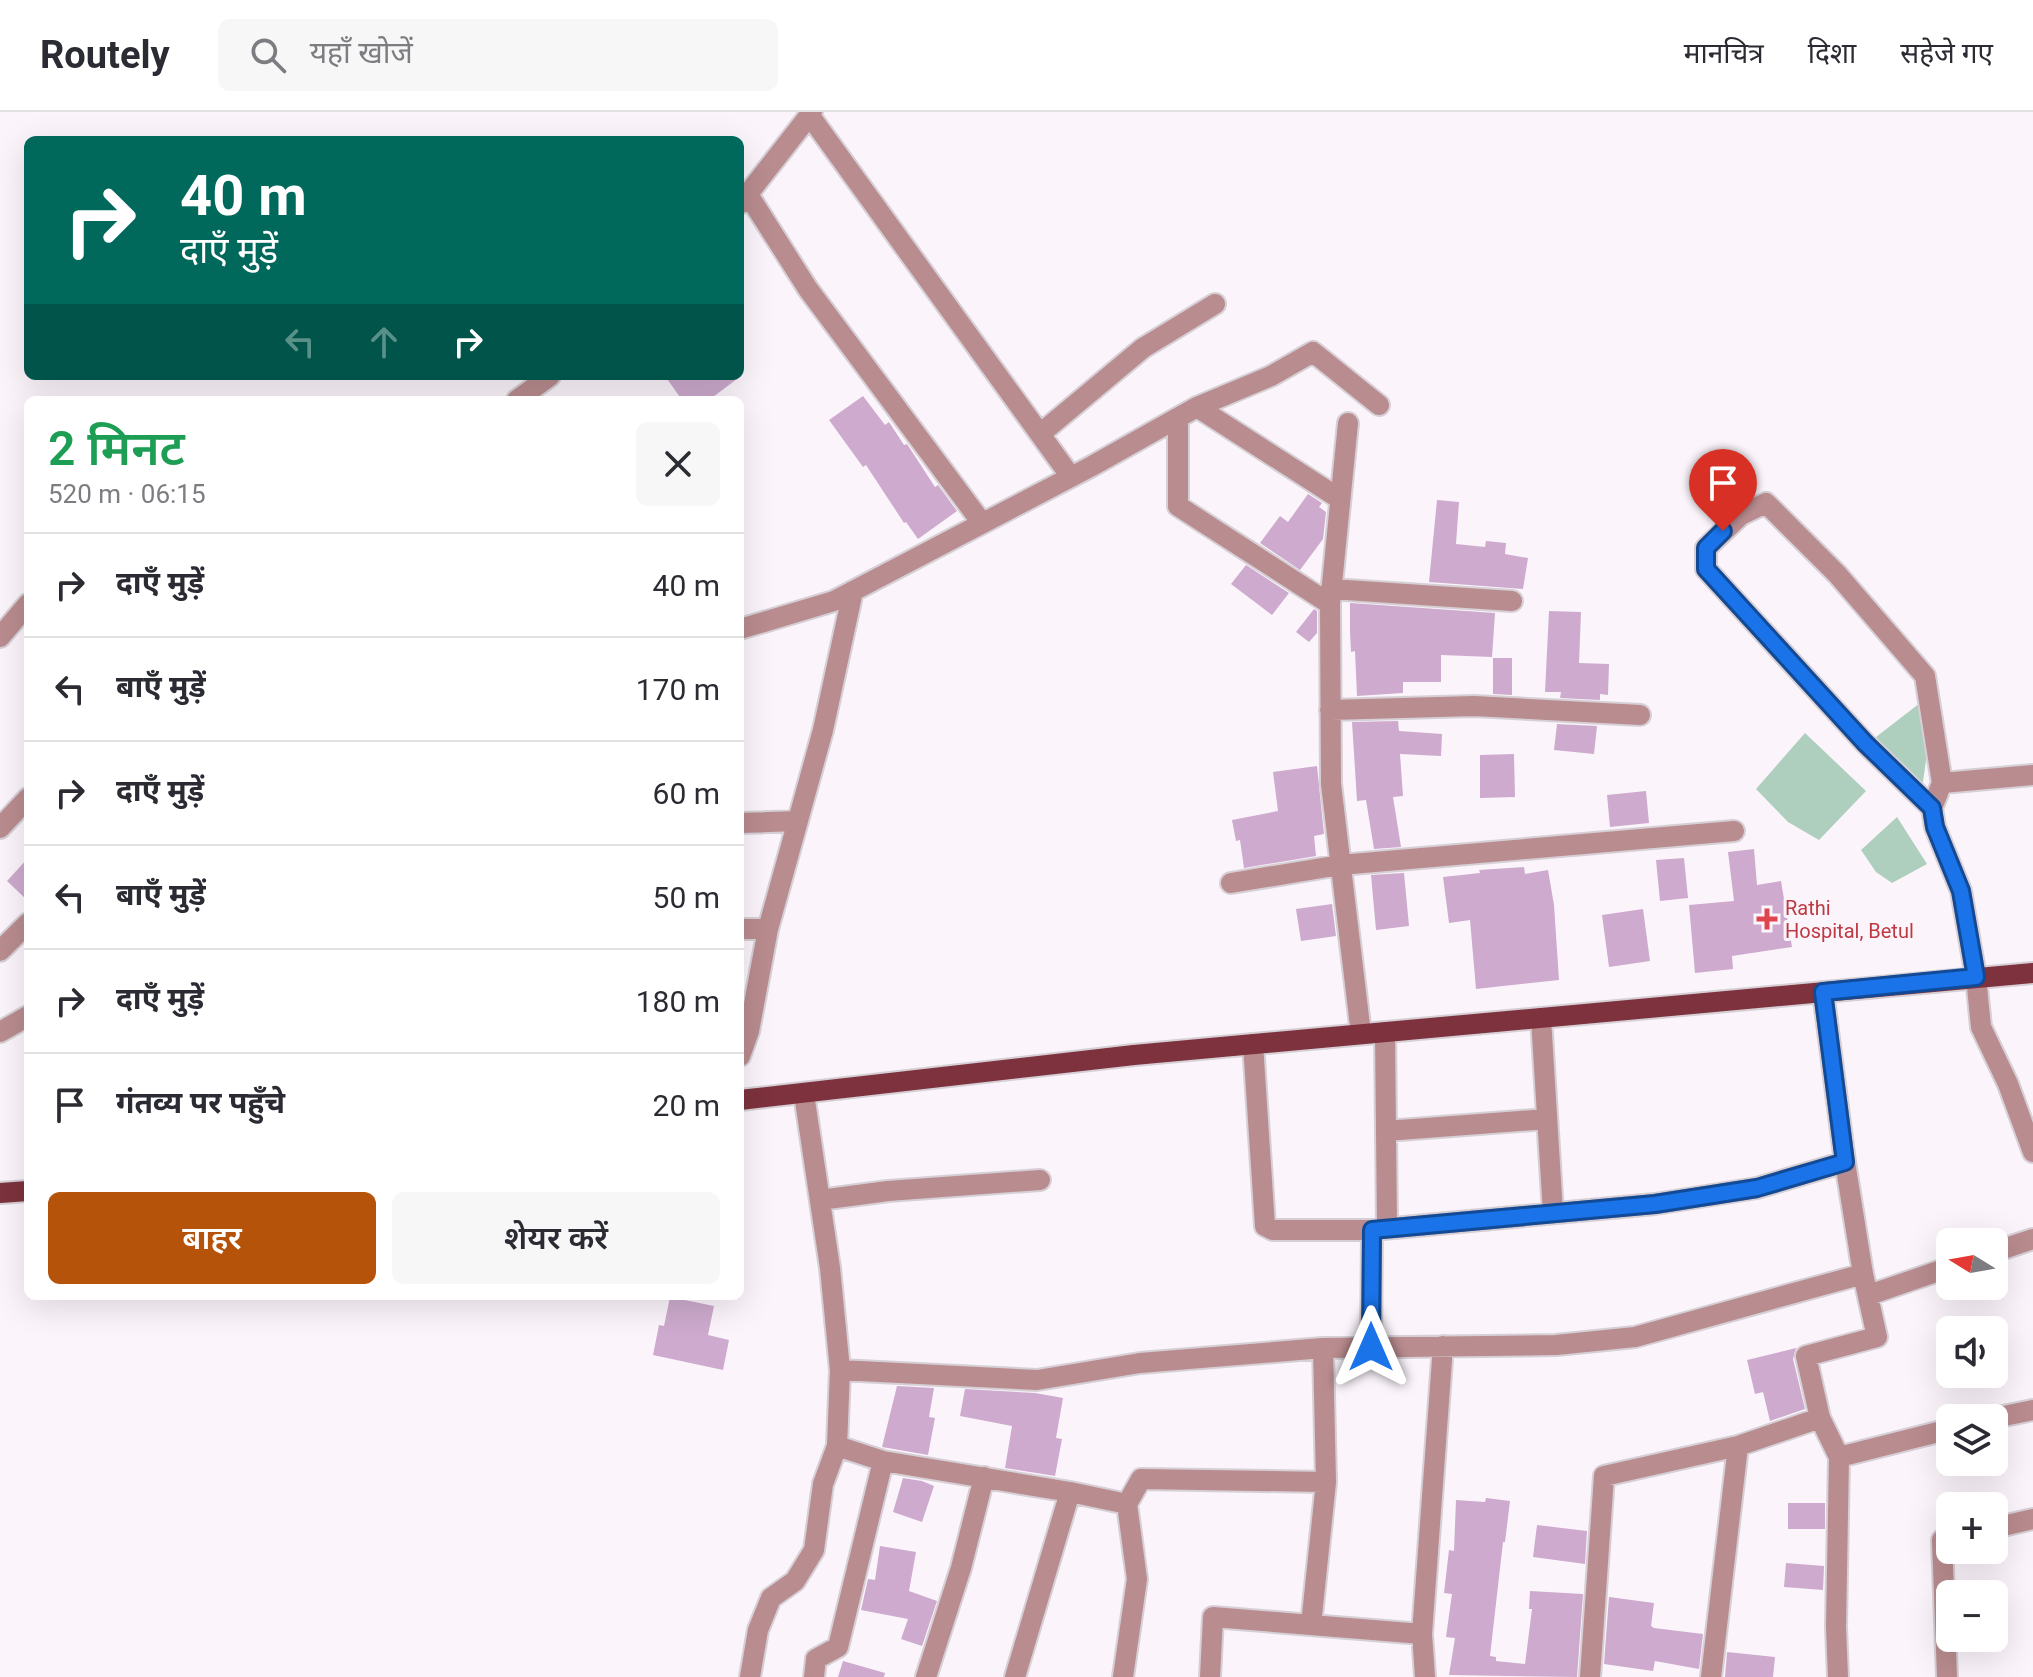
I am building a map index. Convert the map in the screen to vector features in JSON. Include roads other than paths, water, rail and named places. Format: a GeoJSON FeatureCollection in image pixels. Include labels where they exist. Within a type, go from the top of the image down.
{"type":"FeatureCollection","features":[{"type":"Feature","properties":{"kind":"main road"},"geometry":{"type":"LineString","coordinates":[[744,1100],[1134,1055],[2033,973]]}},
{"type":"Feature","properties":{"kind":"main road"},"geometry":{"type":"LineString","coordinates":[[0,1193],[24,1191]]}},
{"type":"Feature","properties":{"kind":"street"},"geometry":{"type":"LineString","coordinates":[[982,523],[745,200],[811,114],[1071,477]]}},
{"type":"Feature","properties":{"kind":"street"},"geometry":{"type":"LineString","coordinates":[[1040,434],[1143,348],[1215,304]]}},
{"type":"Feature","properties":{"kind":"street"},"geometry":{"type":"LineString","coordinates":[[744,628],[834,601],[1197,407],[1271,376],[1313,352],[1379,405]]}},
{"type":"Feature","properties":{"kind":"street"},"geometry":{"type":"LineString","coordinates":[[522,396],[544,380]]}},
{"type":"Feature","properties":{"kind":"street"},"geometry":{"type":"LineString","coordinates":[[1197,407],[1340,499]]}},
{"type":"Feature","properties":{"kind":"street"},"geometry":{"type":"LineString","coordinates":[[1178,418],[1178,506],[1331,596],[1512,601]]}},
{"type":"Feature","properties":{"kind":"street"},"geometry":{"type":"LineString","coordinates":[[1348,423],[1331,596],[1331,784],[1361,1034]]}},
{"type":"Feature","properties":{"kind":"street"},"geometry":{"type":"LineString","coordinates":[[1932,808],[1865,743],[1706,569],[1706,548],[1741,515],[1766,503],[1837,574],[1925,676],[1942,783],[1932,808],[1935,827],[1961,891],[1981,1027],[2008,1084],[2033,1152]]}},
{"type":"Feature","properties":{"kind":"street"},"geometry":{"type":"LineString","coordinates":[[744,1031],[768,929],[823,730],[853,591]]}},
{"type":"Feature","properties":{"kind":"street"},"geometry":{"type":"LineString","coordinates":[[0,637],[24,609]]}},
{"type":"Feature","properties":{"kind":"street"},"geometry":{"type":"LineString","coordinates":[[1330,710],[1474,706],[1640,715]]}},
{"type":"Feature","properties":{"kind":"street"},"geometry":{"type":"LineString","coordinates":[[1942,783],[2033,775]]}},
{"type":"Feature","properties":{"kind":"street"},"geometry":{"type":"LineString","coordinates":[[0,828],[24,802]]}},
{"type":"Feature","properties":{"kind":"street"},"geometry":{"type":"LineString","coordinates":[[744,823],[797,821]]}},
{"type":"Feature","properties":{"kind":"street"},"geometry":{"type":"LineString","coordinates":[[1231,883],[1340,865],[1734,831]]}},
{"type":"Feature","properties":{"kind":"street"},"geometry":{"type":"LineString","coordinates":[[0,951],[24,927]]}},
{"type":"Feature","properties":{"kind":"street"},"geometry":{"type":"LineString","coordinates":[[744,929],[768,929]]}},
{"type":"Feature","properties":{"kind":"street"},"geometry":{"type":"LineString","coordinates":[[1823,992],[1845,1162],[1863,1274],[1877,1337],[1806,1356],[1820,1418],[1839,1457],[1838,1677]]}},
{"type":"Feature","properties":{"kind":"street"},"geometry":{"type":"LineString","coordinates":[[0,1032],[24,1018]]}},
{"type":"Feature","properties":{"kind":"street"},"geometry":{"type":"LineString","coordinates":[[1541,1018],[1553,1213]]}},
{"type":"Feature","properties":{"kind":"street"},"geometry":{"type":"LineString","coordinates":[[1371,1347],[1386,1131],[1385,1032]]}},
{"type":"Feature","properties":{"kind":"street"},"geometry":{"type":"LineString","coordinates":[[1253,1044],[1265,1226],[1273,1230],[1379,1229],[1655,1204],[1757,1188],[1845,1162]]}},
{"type":"Feature","properties":{"kind":"street"},"geometry":{"type":"LineString","coordinates":[[750,1677],[758,1630],[771,1598],[795,1581],[814,1550],[823,1484],[837,1446],[840,1370],[830,1268],[804,1094]]}},
{"type":"Feature","properties":{"kind":"street"},"geometry":{"type":"LineString","coordinates":[[1386,1131],[1547,1119]]}},
{"type":"Feature","properties":{"kind":"street"},"geometry":{"type":"LineString","coordinates":[[820,1200],[903,1190],[1040,1180]]}},
{"type":"Feature","properties":{"kind":"street"},"geometry":{"type":"LineString","coordinates":[[2008,1247],[2033,1239]]}},
{"type":"Feature","properties":{"kind":"street"},"geometry":{"type":"LineString","coordinates":[[1869,1295],[1936,1272]]}},
{"type":"Feature","properties":{"kind":"street"},"geometry":{"type":"LineString","coordinates":[[840,1370],[1037,1380],[1140,1363],[1323,1348],[1556,1345],[1635,1337],[1863,1274]]}},
{"type":"Feature","properties":{"kind":"street"},"geometry":{"type":"LineString","coordinates":[[1425,1677],[1422,1634],[1443,1346]]}},
{"type":"Feature","properties":{"kind":"street"},"geometry":{"type":"LineString","coordinates":[[1311,1625],[1326,1482],[1323,1348]]}},
{"type":"Feature","properties":{"kind":"street"},"geometry":{"type":"LineString","coordinates":[[2008,1415],[2033,1410]]}},
{"type":"Feature","properties":{"kind":"street"},"geometry":{"type":"LineString","coordinates":[[1590,1677],[1604,1476],[1738,1446],[1820,1418]]}},
{"type":"Feature","properties":{"kind":"street"},"geometry":{"type":"LineString","coordinates":[[1839,1457],[1936,1433]]}},
{"type":"Feature","properties":{"kind":"street"},"geometry":{"type":"LineString","coordinates":[[837,1446],[883,1461],[1127,1504]]}},
{"type":"Feature","properties":{"kind":"street"},"geometry":{"type":"LineString","coordinates":[[1711,1677],[1738,1446]]}},
{"type":"Feature","properties":{"kind":"street"},"geometry":{"type":"LineString","coordinates":[[814,1677],[816,1659],[838,1647],[883,1461]]}},
{"type":"Feature","properties":{"kind":"street"},"geometry":{"type":"LineString","coordinates":[[926,1677],[961,1568],[984,1477]]}},
{"type":"Feature","properties":{"kind":"street"},"geometry":{"type":"LineString","coordinates":[[1123,1677],[1137,1579],[1127,1504],[1141,1479],[1326,1482]]}},
{"type":"Feature","properties":{"kind":"street"},"geometry":{"type":"LineString","coordinates":[[1015,1677],[1070,1492]]}},
{"type":"Feature","properties":{"kind":"street"},"geometry":{"type":"LineString","coordinates":[[2008,1525],[2033,1519]]}},
{"type":"Feature","properties":{"kind":"street"},"geometry":{"type":"LineString","coordinates":[[1943,1564],[1947,1677]]}},
{"type":"Feature","properties":{"kind":"street"},"geometry":{"type":"LineString","coordinates":[[1210,1677],[1213,1617],[1422,1634]]}},
{"type":"Feature","properties":{"kind":"place","name":"Rathi Hospital, Betul"},"geometry":{"type":"Point","coordinates":[1767,919]}}]}
